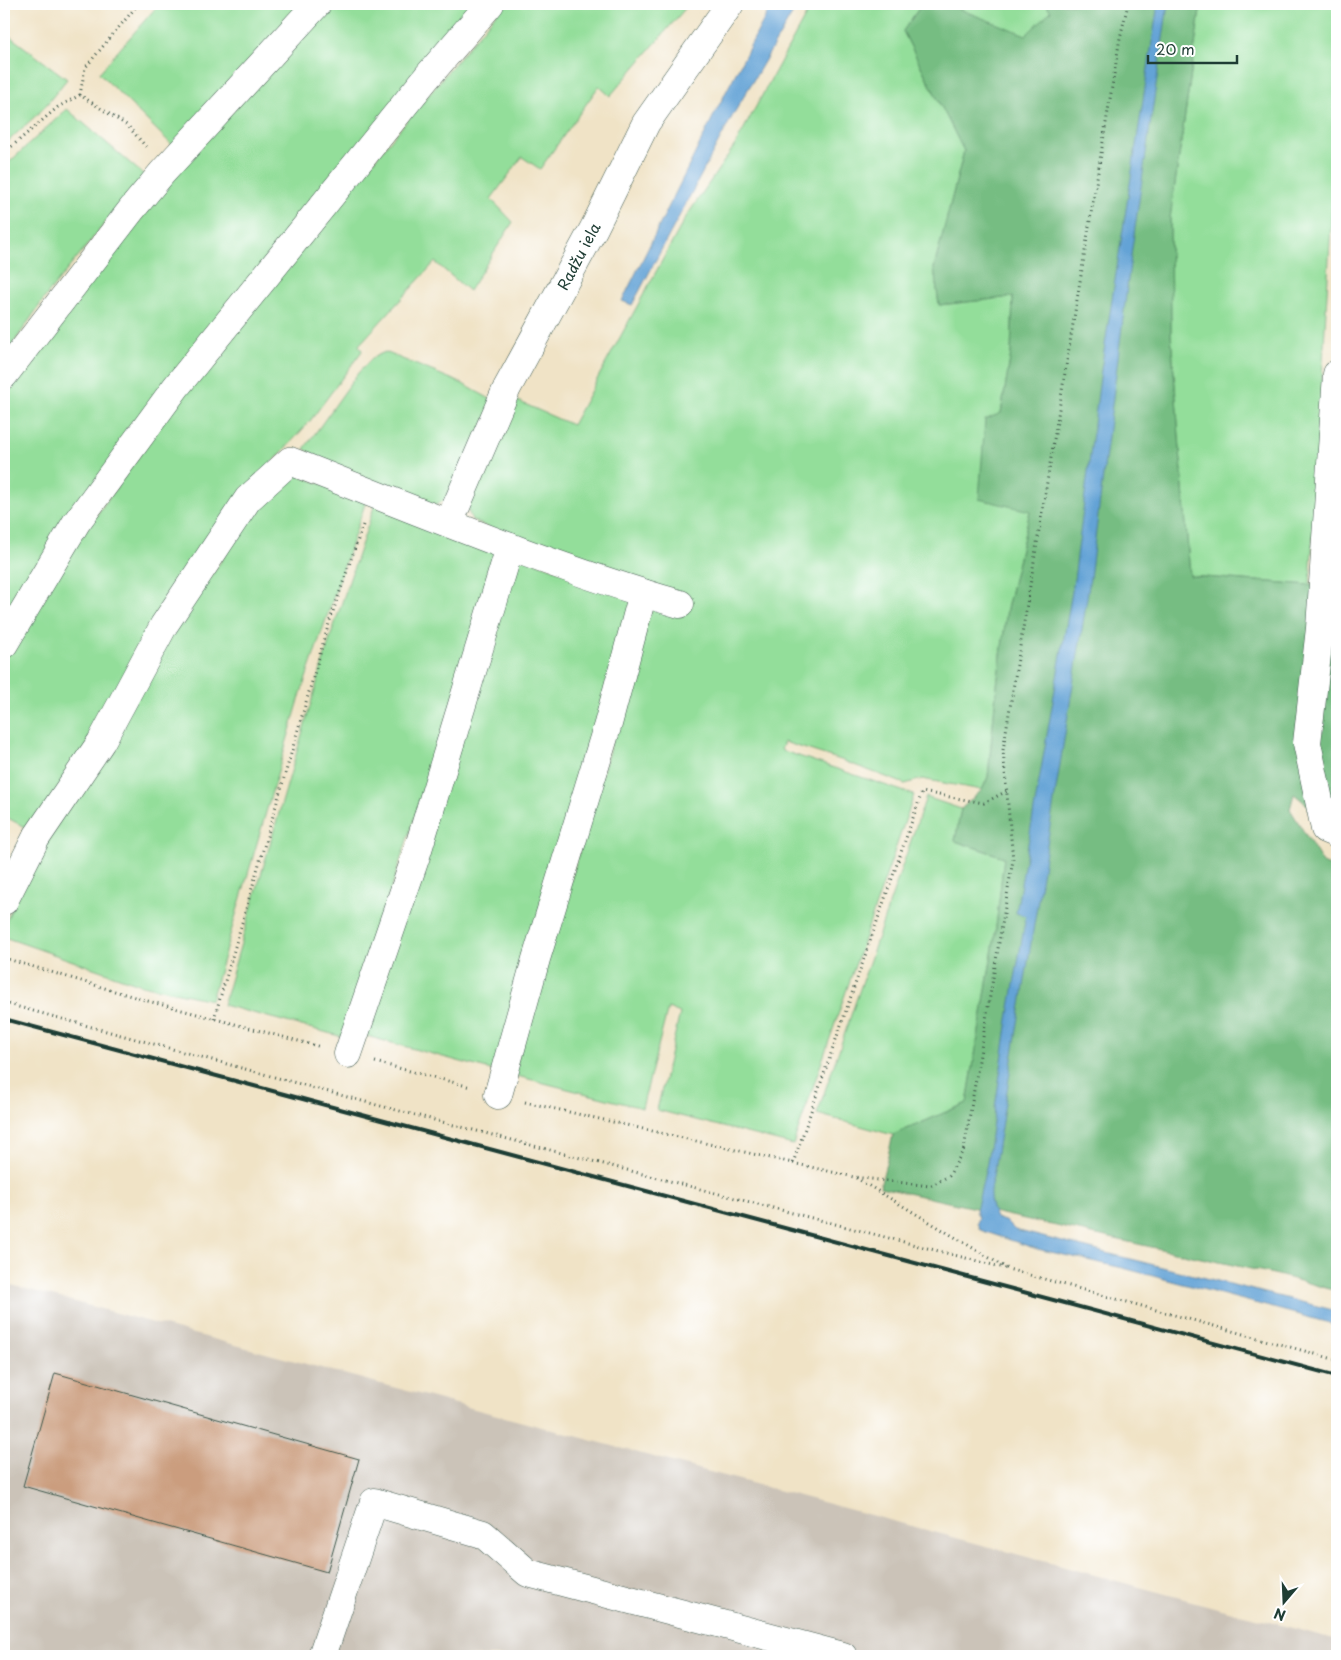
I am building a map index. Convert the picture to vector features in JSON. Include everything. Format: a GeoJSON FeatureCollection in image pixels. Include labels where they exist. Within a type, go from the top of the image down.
{"type":"FeatureCollection","features":[{"type":"Feature","properties":{"kind":"lane"},"geometry":{"type":"LineString","coordinates":[[4,375],[162,173],[318,4]]}},
{"type":"Feature","properties":{"kind":"lane"},"geometry":{"type":"LineString","coordinates":[[4,644],[76,524],[176,386],[427,77],[490,4]]}},
{"type":"Feature","properties":{"kind":"lane","name":"Radžu iela"},"geometry":{"type":"LineString","coordinates":[[449,523],[507,388],[594,228],[646,123],[730,4]]}},
{"type":"Feature","properties":{"kind":"lane"},"geometry":{"type":"LineString","coordinates":[[1337,374],[1320,628],[1307,743],[1325,829],[1337,834]]}},
{"type":"Feature","properties":{"kind":"lane"},"geometry":{"type":"LineString","coordinates":[[4,901],[36,838],[101,742],[164,625],[248,499],[290,461],[510,547],[643,594],[680,604]]}},
{"type":"Feature","properties":{"kind":"lane"},"geometry":{"type":"LineString","coordinates":[[348,1054],[416,856],[510,547]]}},
{"type":"Feature","properties":{"kind":"lane"},"geometry":{"type":"LineString","coordinates":[[498,1095],[536,959],[608,724],[643,594]]}},
{"type":"Feature","properties":{"kind":"lane"},"geometry":{"type":"LineString","coordinates":[[329,1649],[374,1502],[483,1534],[528,1573],[843,1656]]}},
{"type":"Feature","properties":{"kind":"path"},"geometry":{"type":"LineString","coordinates":[[4,958],[148,1002],[498,1095],[854,1177],[930,1186],[949,1176],[964,1149],[1013,860],[1003,750],[1119,47],[1128,4]]}},
{"type":"Feature","properties":{"kind":"path"},"geometry":{"type":"LineString","coordinates":[[80,95],[84,68],[135,8]]}},
{"type":"Feature","properties":{"kind":"path"},"geometry":{"type":"LineString","coordinates":[[80,95],[128,126],[148,150],[162,173]]}},
{"type":"Feature","properties":{"kind":"path"},"geometry":{"type":"LineString","coordinates":[[4,153],[58,107],[80,95]]}},
{"type":"Feature","properties":{"kind":"path"},"geometry":{"type":"LineString","coordinates":[[214,1019],[329,623],[374,493]]}},
{"type":"Feature","properties":{"kind":"path"},"geometry":{"type":"LineString","coordinates":[[793,1163],[922,792],[984,803],[1007,790]]}},
{"type":"Feature","properties":{"kind":"path"},"geometry":{"type":"LineString","coordinates":[[4,1004],[374,1104],[1008,1269],[1337,1360]]}},
{"type":"Feature","properties":{"kind":"path"},"geometry":{"type":"LineString","coordinates":[[854,1177],[1008,1269]]}},
{"type":"Feature","properties":{"kind":"shaded area"},"geometry":{"type":"Polygon","coordinates":[[[4,1283],[1337,1640],[1337,1656],[4,1656],[4,1283]]]}},
{"type":"Feature","properties":{"kind":"green space"},"geometry":{"type":"Polygon","coordinates":[[[159,4],[304,4],[173,146],[99,73],[159,4]]]}},
{"type":"Feature","properties":{"kind":"green space"},"geometry":{"type":"Polygon","coordinates":[[[328,4],[477,4],[4,623],[4,388],[183,167],[328,4]]]}},
{"type":"Feature","properties":{"kind":"green space"},"geometry":{"type":"Polygon","coordinates":[[[504,4],[689,4],[610,96],[599,86],[540,169],[522,157],[491,199],[513,222],[469,291],[435,262],[359,345],[362,351],[310,421],[266,470],[34,832],[4,816],[4,657],[66,558],[203,366],[504,4]]]}},
{"type":"Feature","properties":{"kind":"green space"},"geometry":{"type":"Polygon","coordinates":[[[812,4],[922,4],[903,31],[964,151],[934,268],[939,305],[1013,297],[1011,353],[1001,413],[1030,511],[1007,609],[988,777],[982,790],[922,779],[905,784],[841,760],[784,742],[781,750],[914,795],[793,1145],[657,1110],[680,1013],[668,1008],[642,1108],[513,1075],[653,603],[472,520],[466,506],[511,398],[572,425],[686,217],[735,145],[812,4]]]}},
{"type":"Feature","properties":{"kind":"green space"},"geometry":{"type":"Polygon","coordinates":[[[922,4],[946,4],[1026,35],[1051,11],[1045,4],[1201,4],[1170,218],[1171,335],[1190,576],[1310,585],[1337,570],[1337,826],[1330,823],[1294,794],[1290,809],[1323,863],[1337,869],[1337,1291],[1278,1275],[880,1187],[893,1135],[967,1103],[995,936],[1004,857],[955,841],[961,809],[982,790],[988,777],[1007,609],[1030,511],[979,499],[985,420],[1001,413],[1011,353],[1013,297],[939,305],[934,268],[964,151],[903,31],[922,4]]]}},
{"type":"Feature","properties":{"kind":"green space"},"geometry":{"type":"Polygon","coordinates":[[[946,4],[1045,4],[1051,11],[1026,36],[946,4]]]}},
{"type":"Feature","properties":{"kind":"green space"},"geometry":{"type":"Polygon","coordinates":[[[1201,4],[1337,4],[1337,122],[1310,585],[1190,576],[1171,335],[1170,218],[1201,4]]]}},
{"type":"Feature","properties":{"kind":"green space"},"geometry":{"type":"Polygon","coordinates":[[[4,32],[67,79],[42,110],[4,145],[4,32]]]}},
{"type":"Feature","properties":{"kind":"green space"},"geometry":{"type":"Polygon","coordinates":[[[67,109],[144,175],[46,296],[4,357],[4,167],[67,109]]]}},
{"type":"Feature","properties":{"kind":"green space"},"geometry":{"type":"Polygon","coordinates":[[[385,352],[461,383],[494,401],[451,497],[434,506],[336,467],[304,449],[358,373],[372,358],[385,352]]]}},
{"type":"Feature","properties":{"kind":"green space"},"geometry":{"type":"Polygon","coordinates":[[[290,472],[366,501],[301,693],[211,1000],[142,985],[4,937],[4,926],[39,847],[163,646],[275,482],[290,472]]]}},
{"type":"Feature","properties":{"kind":"green space"},"geometry":{"type":"Polygon","coordinates":[[[375,504],[496,551],[496,566],[343,1037],[223,1005],[330,638],[375,504]]]}},
{"type":"Feature","properties":{"kind":"green space"},"geometry":{"type":"Polygon","coordinates":[[[513,554],[637,598],[498,1072],[363,1035],[513,554]]]}},
{"type":"Feature","properties":{"kind":"green space"},"geometry":{"type":"Polygon","coordinates":[[[926,797],[961,809],[955,841],[1004,857],[995,936],[967,1103],[893,1135],[817,1114],[926,797]]]}},
{"type":"Feature","properties":{"kind":"water"},"geometry":{"type":"Polygon","coordinates":[[[772,4],[798,4],[733,115],[632,305],[622,301],[717,109],[772,4]]]}},
{"type":"Feature","properties":{"kind":"water"},"geometry":{"type":"Polygon","coordinates":[[[1158,4],[1168,4],[1132,248],[1089,586],[990,1188],[991,1202],[996,1218],[1007,1222],[1015,1230],[1337,1311],[1337,1325],[1123,1268],[1037,1249],[980,1230],[977,1223],[979,1218],[976,1211],[987,1163],[1008,1019],[1026,916],[1016,913],[1074,580],[1101,370],[1158,4]]]}},
{"type":"Feature","properties":{"kind":"building"},"geometry":{"type":"Polygon","coordinates":[[[55,1373],[359,1459],[327,1572],[23,1486],[55,1373]]]}},
{"type":"Feature","properties":{"kind":"railway"},"geometry":{"type":"LineString","coordinates":[[4,1019],[1337,1376]]}}]}
